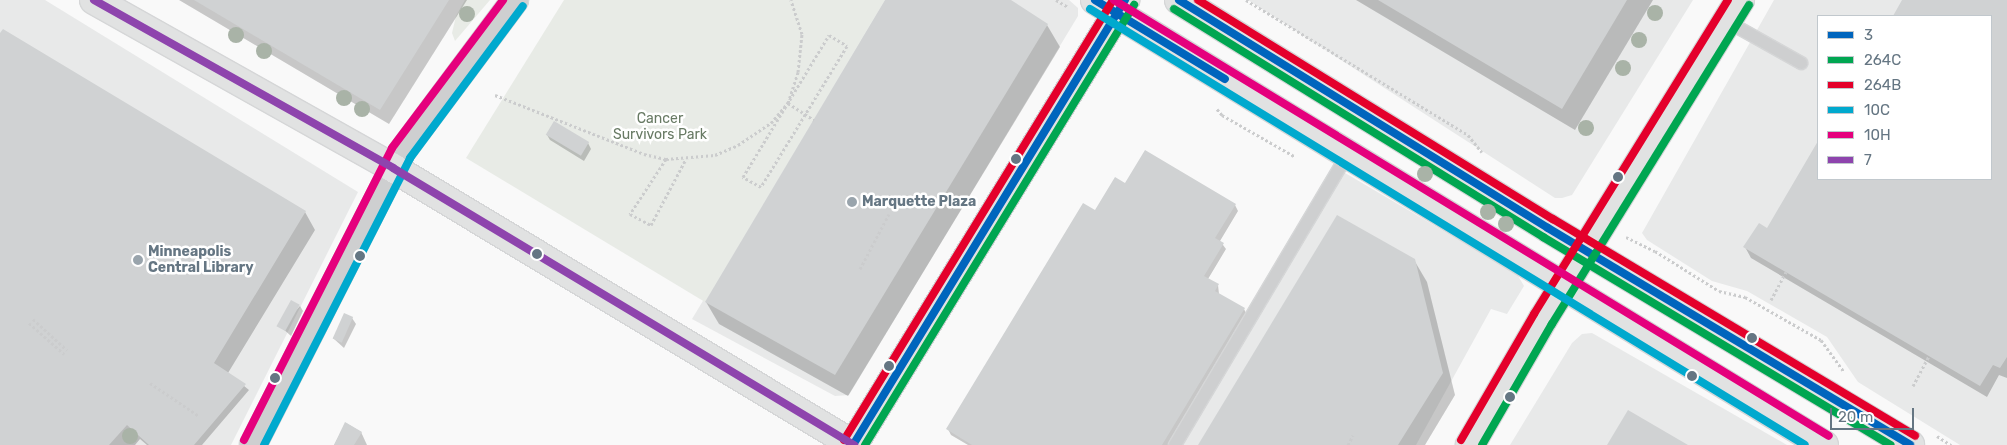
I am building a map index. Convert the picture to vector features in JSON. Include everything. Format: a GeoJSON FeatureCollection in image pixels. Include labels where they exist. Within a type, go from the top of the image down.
{"type":"FeatureCollection","features":[{"type":"Feature","properties":{"kind":"main road"},"geometry":{"type":"LineString","coordinates":[[94,0],[393,168],[853,445],[1112,5],[1348,154],[1824,445]]}},
{"type":"Feature","properties":{"kind":"main road"},"geometry":{"type":"LineString","coordinates":[[1179,0],[1586,250],[1910,445]]}},
{"type":"Feature","properties":{"kind":"main road"},"geometry":{"type":"LineString","coordinates":[[1470,445],[1563,286],[1734,11]]}},
{"type":"Feature","properties":{"kind":"street"},"geometry":{"type":"LineString","coordinates":[[253,445],[393,168],[515,0]]}},
{"type":"Feature","properties":{"kind":"lane"},"geometry":{"type":"LineString","coordinates":[[1734,11],[1801,63]]}},
{"type":"Feature","properties":{"kind":"lane"},"geometry":{"type":"LineString","coordinates":[[1175,445],[1348,154]]}},
{"type":"Feature","properties":{"kind":"path"},"geometry":{"type":"LineString","coordinates":[[495,95],[625,149],[666,159],[686,159],[715,155],[738,145],[771,123],[788,103],[798,72],[802,34],[791,0]]}},
{"type":"Feature","properties":{"kind":"path"},"geometry":{"type":"LineString","coordinates":[[1056,0],[1064,5]]}},
{"type":"Feature","properties":{"kind":"path"},"geometry":{"type":"LineString","coordinates":[[1246,0],[1468,134],[1484,155]]}},
{"type":"Feature","properties":{"kind":"path"},"geometry":{"type":"LineString","coordinates":[[829,35],[846,46],[805,114],[761,187],[743,177],[829,35]]}},
{"type":"Feature","properties":{"kind":"path"},"geometry":{"type":"LineString","coordinates":[[788,103],[814,120]]}},
{"type":"Feature","properties":{"kind":"path"},"geometry":{"type":"LineString","coordinates":[[666,159],[630,214],[651,225],[686,159]]}},
{"type":"Feature","properties":{"kind":"path"},"geometry":{"type":"LineString","coordinates":[[860,269],[889,214]]}},
{"type":"Feature","properties":{"kind":"path"},"geometry":{"type":"LineString","coordinates":[[1635,241],[1720,290],[1745,297],[1821,340],[1849,378]]}},
{"type":"Feature","properties":{"kind":"path"},"geometry":{"type":"LineString","coordinates":[[1771,300],[1786,272]]}},
{"type":"Feature","properties":{"kind":"path"},"geometry":{"type":"LineString","coordinates":[[33,319],[67,350]]}},
{"type":"Feature","properties":{"kind":"path"},"geometry":{"type":"LineString","coordinates":[[29,323],[64,354]]}},
{"type":"Feature","properties":{"kind":"path"},"geometry":{"type":"LineString","coordinates":[[1913,386],[1929,356]]}},
{"type":"Feature","properties":{"kind":"path"},"geometry":{"type":"LineString","coordinates":[[150,383],[199,416]]}},
{"type":"Feature","properties":{"kind":"path"},"geometry":{"type":"LineString","coordinates":[[1348,445],[1353,435]]}},
{"type":"Feature","properties":{"kind":"path"},"geometry":{"type":"LineString","coordinates":[[1935,435],[1951,445]]}},
{"type":"Feature","properties":{"kind":"shaded area","name":"Minneapolis Central Library"},"geometry":{"type":"Polygon","coordinates":[[[0,0],[45,0],[358,192],[231,445],[0,445],[0,0]]]}},
{"type":"Feature","properties":{"kind":"shaded area","name":"Marquette Plaza"},"geometry":{"type":"Polygon","coordinates":[[[885,0],[1069,0],[1078,8],[1078,16],[849,395],[835,396],[692,319],[885,0]]]}},
{"type":"Feature","properties":{"kind":"shaded area"},"geometry":{"type":"Polygon","coordinates":[[[1248,0],[1693,0],[1572,195],[1555,198],[1248,0]]]}},
{"type":"Feature","properties":{"kind":"shaded area"},"geometry":{"type":"Polygon","coordinates":[[[1774,0],[2007,0],[2007,445],[1960,445],[1858,382],[1827,337],[1747,291],[1712,281],[1647,240],[1642,233],[1774,0]]]}},
{"type":"Feature","properties":{"kind":"shaded area"},"geometry":{"type":"Polygon","coordinates":[[[1340,170],[1517,274],[1524,286],[1507,314],[1491,309],[1416,445],[1174,445],[1340,170]]]}},
{"type":"Feature","properties":{"kind":"shaded area"},"geometry":{"type":"Polygon","coordinates":[[[1592,333],[1787,445],[1510,445],[1572,343],[1582,334],[1592,333]]]}},
{"type":"Feature","properties":{"kind":"green space"},"geometry":{"type":"Polygon","coordinates":[[[465,0],[490,0],[455,41],[452,33],[456,16],[465,0]]]}},
{"type":"Feature","properties":{"kind":"green space","name":"Cancer Survivors Park"},"geometry":{"type":"Polygon","coordinates":[[[564,0],[885,0],[705,302],[466,158],[564,0]]]}},
{"type":"Feature","properties":{"kind":"building"},"geometry":{"type":"Polygon","coordinates":[[[194,0],[449,0],[380,110],[194,0]]]}},
{"type":"Feature","properties":{"kind":"building","name":"Marquette Plaza"},"geometry":{"type":"Polygon","coordinates":[[[885,0],[1011,0],[1048,24],[835,375],[705,302],[885,0]]]}},
{"type":"Feature","properties":{"kind":"building"},"geometry":{"type":"Polygon","coordinates":[[[1378,0],[1627,0],[1562,109],[1378,0]]]}},
{"type":"Feature","properties":{"kind":"building"},"geometry":{"type":"Polygon","coordinates":[[[1902,0],[2007,0],[2007,357],[2000,368],[1993,365],[1980,386],[1743,247],[1759,223],[1767,228],[1817,143],[1817,180],[1992,180],[1992,15],[1894,15],[1902,0]]]}},
{"type":"Feature","properties":{"kind":"building","name":"Minneapolis Central Library"},"geometry":{"type":"Polygon","coordinates":[[[3,29],[306,211],[214,363],[246,384],[194,445],[149,445],[127,425],[109,445],[0,445],[0,33],[3,29]]]}},
{"type":"Feature","properties":{"kind":"building"},"geometry":{"type":"Polygon","coordinates":[[[554,121],[589,142],[581,156],[546,135],[554,121]]]}},
{"type":"Feature","properties":{"kind":"building"},"geometry":{"type":"Polygon","coordinates":[[[1145,150],[1236,204],[1215,238],[1224,243],[1204,276],[1219,284],[1215,291],[1245,308],[1162,445],[972,445],[946,429],[1083,203],[1095,210],[1115,177],[1125,183],[1145,150]]]}},
{"type":"Feature","properties":{"kind":"building"},"geometry":{"type":"Polygon","coordinates":[[[1337,215],[1415,259],[1443,373],[1398,445],[1198,445],[1337,215]]]}},
{"type":"Feature","properties":{"kind":"building"},"geometry":{"type":"Polygon","coordinates":[[[291,300],[300,305],[285,331],[276,326],[291,300]]]}},
{"type":"Feature","properties":{"kind":"building"},"geometry":{"type":"Polygon","coordinates":[[[344,313],[353,317],[342,343],[333,339],[344,313]]]}},
{"type":"Feature","properties":{"kind":"building"},"geometry":{"type":"Polygon","coordinates":[[[1628,410],[1688,445],[1607,445],[1628,410]]]}},
{"type":"Feature","properties":{"kind":"building"},"geometry":{"type":"Polygon","coordinates":[[[345,422],[362,432],[354,445],[334,445],[345,422]]]}},
{"type":"Feature","properties":{"kind":"transit line","name":"7"},"geometry":{"type":"LineString","coordinates":[[94,0],[393,168],[854,445]]}},
{"type":"Feature","properties":{"kind":"transit line","name":"10H"},"geometry":{"type":"LineString","coordinates":[[244,440],[392,148],[503,0]]}},
{"type":"Feature","properties":{"kind":"transit line","name":"3"},"geometry":{"type":"LineString","coordinates":[[1095,0],[1225,79]]}},
{"type":"Feature","properties":{"kind":"transit line","name":"264B"},"geometry":{"type":"LineString","coordinates":[[844,440],[1113,0]]}},
{"type":"Feature","properties":{"kind":"transit line","name":"10H"},"geometry":{"type":"LineString","coordinates":[[1114,0],[1829,436]]}},
{"type":"Feature","properties":{"kind":"transit line","name":"3"},"geometry":{"type":"LineString","coordinates":[[853,445],[1125,0]]}},
{"type":"Feature","properties":{"kind":"transit line","name":"3"},"geometry":{"type":"LineString","coordinates":[[1179,0],[1548,228],[1910,445]]}},
{"type":"Feature","properties":{"kind":"transit line","name":"264B"},"geometry":{"type":"LineString","coordinates":[[1198,0],[1553,219],[1915,436]]}},
{"type":"Feature","properties":{"kind":"transit line","name":"264B"},"geometry":{"type":"LineString","coordinates":[[1461,440],[1534,314],[1728,0]]}},
{"type":"Feature","properties":{"kind":"transit line","name":"264C"},"geometry":{"type":"LineString","coordinates":[[865,445],[1134,5]]}},
{"type":"Feature","properties":{"kind":"transit line","name":"264C"},"geometry":{"type":"LineString","coordinates":[[1482,445],[1552,324],[1749,5]]}},
{"type":"Feature","properties":{"kind":"transit line","name":"10C"},"geometry":{"type":"LineString","coordinates":[[264,445],[410,158],[523,6]]}},
{"type":"Feature","properties":{"kind":"transit line","name":"10C"},"geometry":{"type":"LineString","coordinates":[[1090,9],[1805,445]]}},
{"type":"Feature","properties":{"kind":"transit line","name":"264C"},"geometry":{"type":"LineString","coordinates":[[1174,9],[1543,237],[1891,445]]}},
{"type":"Feature","properties":{"kind":"place","name":"Marquette Plaza"},"geometry":{"type":"Point","coordinates":[852,202]}},
{"type":"Feature","properties":{"kind":"place","name":"Minneapolis Central Library"},"geometry":{"type":"Point","coordinates":[138,260]}}]}
